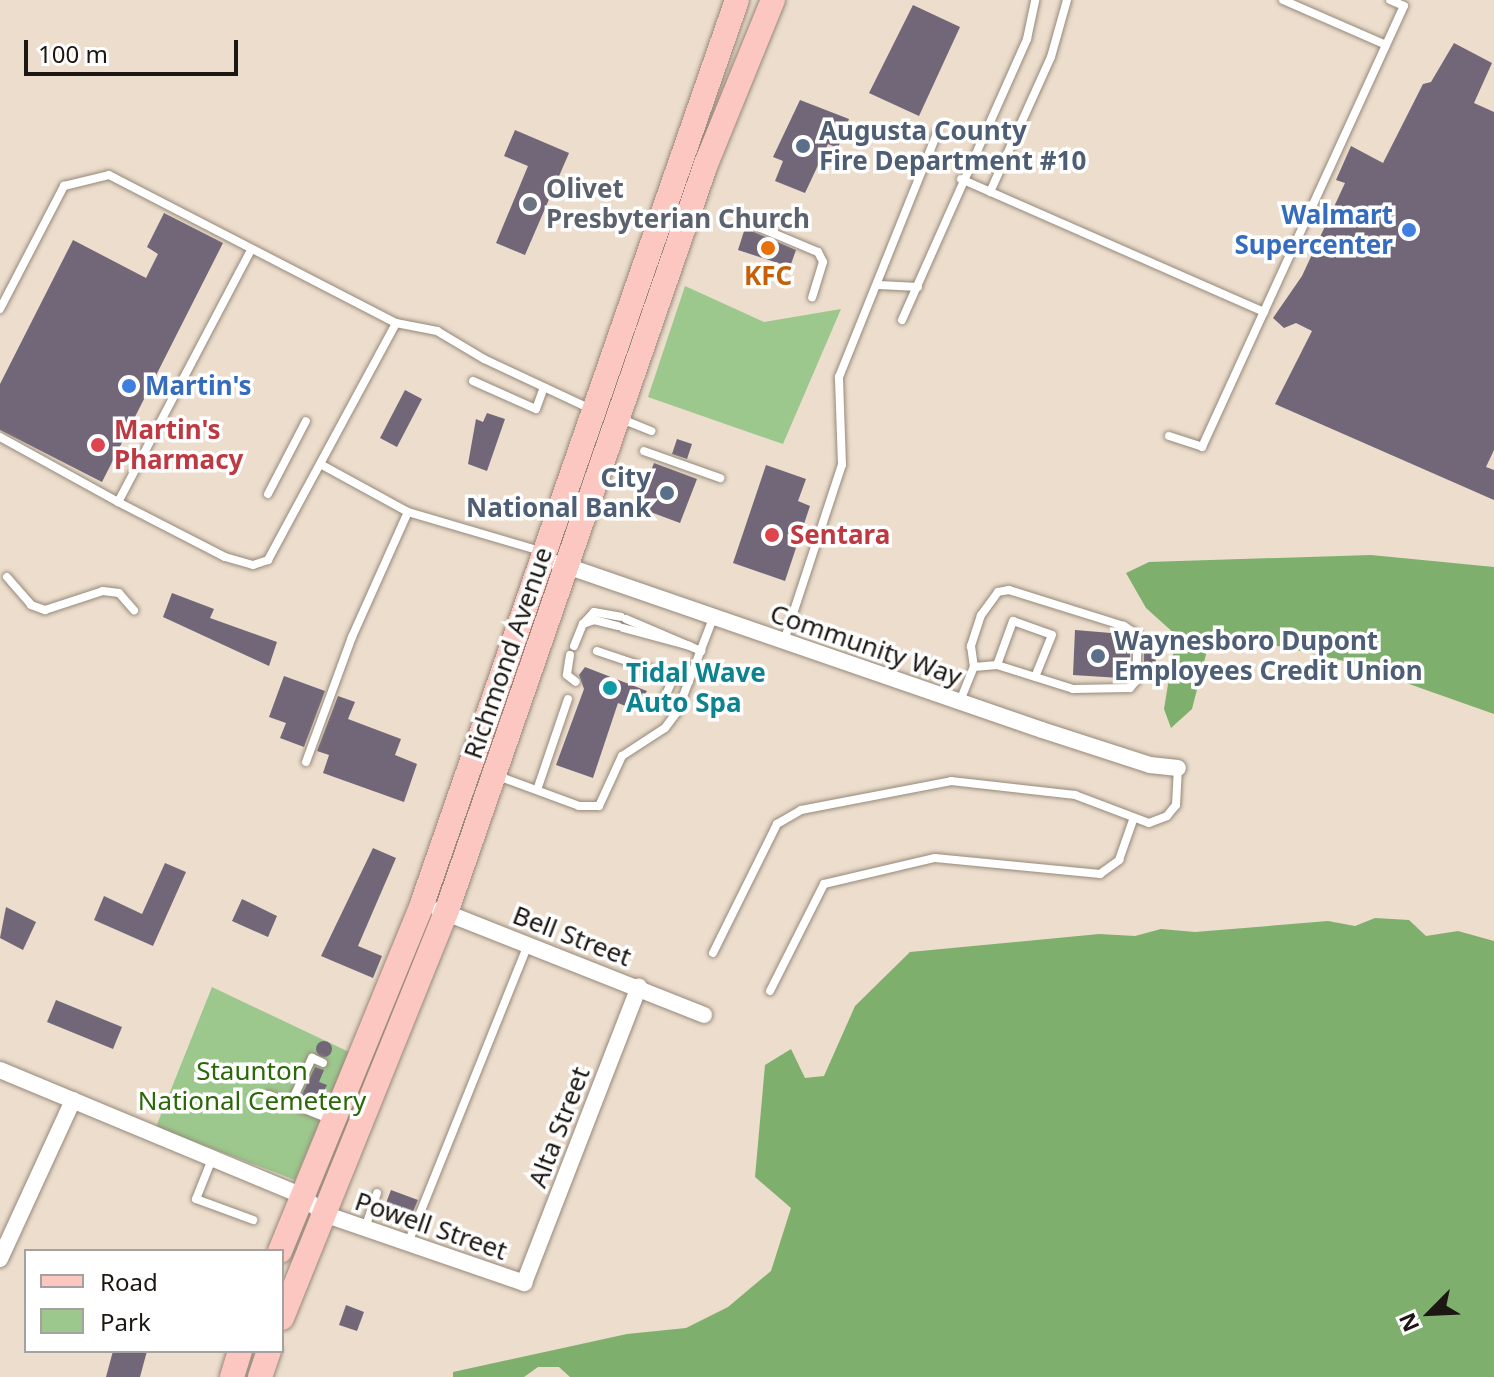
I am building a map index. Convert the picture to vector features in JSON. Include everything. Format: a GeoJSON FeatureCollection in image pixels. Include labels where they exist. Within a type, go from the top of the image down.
{"type":"FeatureCollection","features":[{"type":"Feature","properties":{"kind":"main road","name":"Richmond Avenue"},"geometry":{"type":"LineString","coordinates":[[281,1249],[422,904],[737,0]]}},
{"type":"Feature","properties":{"kind":"main road","name":"Richmond Avenue"},"geometry":{"type":"LineString","coordinates":[[284,1313],[446,913],[697,190],[773,0]]}},
{"type":"Feature","properties":{"kind":"main road"},"geometry":{"type":"LineString","coordinates":[[232,1377],[239,1353]]}},
{"type":"Feature","properties":{"kind":"main road"},"geometry":{"type":"LineString","coordinates":[[260,1377],[268,1353]]}},
{"type":"Feature","properties":{"kind":"street","name":"Community Way"},"geometry":{"type":"LineString","coordinates":[[545,552],[566,569],[1150,765],[1178,768]]}},
{"type":"Feature","properties":{"kind":"street","name":"Bell Street"},"geometry":{"type":"LineString","coordinates":[[422,904],[704,1015]]}},
{"type":"Feature","properties":{"kind":"street","name":"Alta Street"},"geometry":{"type":"LineString","coordinates":[[524,1283],[639,987]]}},
{"type":"Feature","properties":{"kind":"street","name":"Powell Street"},"geometry":{"type":"LineString","coordinates":[[0,1070],[302,1196],[324,1214],[524,1283]]}},
{"type":"Feature","properties":{"kind":"street"},"geometry":{"type":"LineString","coordinates":[[0,1259],[73,1100]]}},
{"type":"Feature","properties":{"kind":"lane"},"geometry":{"type":"LineString","coordinates":[[902,320],[961,179],[1027,39],[1035,0]]}},
{"type":"Feature","properties":{"kind":"lane"},"geometry":{"type":"LineString","coordinates":[[990,192],[1051,57],[1067,0]]}},
{"type":"Feature","properties":{"kind":"lane"},"geometry":{"type":"LineString","coordinates":[[1283,0],[1386,45]]}},
{"type":"Feature","properties":{"kind":"lane"},"geometry":{"type":"LineString","coordinates":[[1169,436],[1202,447],[1404,6],[1390,0]]}},
{"type":"Feature","properties":{"kind":"lane"},"geometry":{"type":"LineString","coordinates":[[784,641],[842,465],[839,377],[879,285],[937,133]]}},
{"type":"Feature","properties":{"kind":"lane"},"geometry":{"type":"LineString","coordinates":[[676,173],[697,190]]}},
{"type":"Feature","properties":{"kind":"lane"},"geometry":{"type":"LineString","coordinates":[[0,309],[64,186],[109,175],[396,323],[437,331],[593,411]]}},
{"type":"Feature","properties":{"kind":"lane"},"geometry":{"type":"LineString","coordinates":[[961,179],[1264,312]]}},
{"type":"Feature","properties":{"kind":"lane"},"geometry":{"type":"LineString","coordinates":[[754,219],[756,226],[818,252],[823,262],[812,297]]}},
{"type":"Feature","properties":{"kind":"lane"},"geometry":{"type":"LineString","coordinates":[[118,502],[251,250]]}},
{"type":"Feature","properties":{"kind":"lane"},"geometry":{"type":"LineString","coordinates":[[879,285],[918,287]]}},
{"type":"Feature","properties":{"kind":"lane"},"geometry":{"type":"LineString","coordinates":[[0,437],[225,557],[253,565],[268,560],[396,323]]}},
{"type":"Feature","properties":{"kind":"lane"},"geometry":{"type":"LineString","coordinates":[[473,381],[536,409],[544,387]]}},
{"type":"Feature","properties":{"kind":"lane"},"geometry":{"type":"LineString","coordinates":[[618,418],[652,431]]}},
{"type":"Feature","properties":{"kind":"lane"},"geometry":{"type":"LineString","coordinates":[[268,494],[306,421]]}},
{"type":"Feature","properties":{"kind":"lane"},"geometry":{"type":"LineString","coordinates":[[644,451],[720,478]]}},
{"type":"Feature","properties":{"kind":"lane"},"geometry":{"type":"LineString","coordinates":[[322,465],[408,512],[545,552]]}},
{"type":"Feature","properties":{"kind":"lane"},"geometry":{"type":"LineString","coordinates":[[306,762],[352,637],[408,512]]}},
{"type":"Feature","properties":{"kind":"lane"},"geometry":{"type":"LineString","coordinates":[[7,577],[31,605],[45,610],[103,591],[119,593],[134,610]]}},
{"type":"Feature","properties":{"kind":"lane"},"geometry":{"type":"LineString","coordinates":[[960,702],[974,667],[971,646],[981,615],[998,592],[1009,590],[1124,626],[1138,635],[1136,681],[1130,688],[1073,689],[997,665],[974,667]]}},
{"type":"Feature","properties":{"kind":"lane"},"geometry":{"type":"LineString","coordinates":[[496,775],[579,806],[599,806],[622,756],[665,728],[689,682],[713,618]]}},
{"type":"Feature","properties":{"kind":"lane"},"geometry":{"type":"LineString","coordinates":[[576,682],[567,675],[572,651],[583,624],[594,620],[622,622],[701,651]]}},
{"type":"Feature","properties":{"kind":"lane"},"geometry":{"type":"LineString","coordinates":[[997,665],[1013,621],[1052,635],[1035,677]]}},
{"type":"Feature","properties":{"kind":"lane"},"geometry":{"type":"LineString","coordinates":[[597,651],[689,682]]}},
{"type":"Feature","properties":{"kind":"lane"},"geometry":{"type":"LineString","coordinates":[[646,706],[660,708],[674,677]]}},
{"type":"Feature","properties":{"kind":"lane"},"geometry":{"type":"LineString","coordinates":[[537,790],[568,699]]}},
{"type":"Feature","properties":{"kind":"lane"},"geometry":{"type":"LineString","coordinates":[[713,953],[777,824],[801,810],[951,781],[1075,795],[1110,805],[1133,820],[1149,823],[1167,816],[1176,805],[1178,768]]}},
{"type":"Feature","properties":{"kind":"lane"},"geometry":{"type":"LineString","coordinates":[[770,991],[824,884],[935,858],[1100,874],[1119,860],[1133,820]]}},
{"type":"Feature","properties":{"kind":"lane"},"geometry":{"type":"LineString","coordinates":[[408,1244],[528,945]]}},
{"type":"Feature","properties":{"kind":"lane"},"geometry":{"type":"LineString","coordinates":[[291,1103],[312,1058],[323,1063]]}},
{"type":"Feature","properties":{"kind":"lane"},"geometry":{"type":"LineString","coordinates":[[269,1095],[333,1121]]}},
{"type":"Feature","properties":{"kind":"lane"},"geometry":{"type":"LineString","coordinates":[[212,1158],[196,1199],[253,1220]]}},
{"type":"Feature","properties":{"kind":"lane"},"geometry":{"type":"LineString","coordinates":[[365,1229],[377,1193]]}},
{"type":"Feature","properties":{"kind":"green space"},"geometry":{"type":"Polygon","coordinates":[[[685,286],[764,322],[841,309],[783,444],[648,397],[685,286]]]}},
{"type":"Feature","properties":{"kind":"green space"},"geometry":{"type":"Polygon","coordinates":[[[1371,555],[1494,567],[1494,714],[1344,661],[1212,631],[1192,709],[1171,728],[1164,709],[1176,635],[1146,608],[1126,573],[1149,562],[1371,555]]]}},
{"type":"Feature","properties":{"kind":"green space"},"geometry":{"type":"Polygon","coordinates":[[[1375,918],[1409,920],[1426,936],[1458,931],[1494,941],[1494,1377],[570,1377],[559,1367],[538,1367],[524,1377],[453,1377],[453,1372],[627,1334],[686,1328],[728,1307],[771,1271],[791,1208],[755,1177],[765,1065],[791,1049],[805,1078],[824,1076],[855,1006],[910,952],[1099,934],[1135,936],[1161,929],[1195,932],[1328,921],[1355,926],[1375,918]]]}},
{"type":"Feature","properties":{"kind":"green space","name":"Staunton National Cemetery"},"geometry":{"type":"Polygon","coordinates":[[[212,987],[349,1052],[295,1180],[156,1127],[212,987]]]}},
{"type":"Feature","properties":{"kind":"building"},"geometry":{"type":"Polygon","coordinates":[[[913,5],[960,27],[919,116],[869,93],[913,5]]]}},
{"type":"Feature","properties":{"kind":"building","name":"Walmart Supercenter"},"geometry":{"type":"Polygon","coordinates":[[[1454,43],[1492,63],[1474,103],[1494,112],[1494,450],[1486,467],[1494,470],[1494,500],[1275,404],[1312,331],[1296,323],[1284,328],[1273,318],[1302,276],[1345,183],[1336,180],[1351,146],[1383,163],[1423,84],[1431,82],[1454,43]]]}},
{"type":"Feature","properties":{"kind":"building","name":"Augusta County Fire Department #10"},"geometry":{"type":"Polygon","coordinates":[[[800,100],[849,119],[838,148],[828,144],[805,193],[775,181],[783,161],[773,157],[800,100]]]}},
{"type":"Feature","properties":{"kind":"building","name":"Olivet Presbyterian Church"},"geometry":{"type":"Polygon","coordinates":[[[515,130],[569,153],[525,255],[496,243],[528,166],[504,156],[515,130]]]}},
{"type":"Feature","properties":{"kind":"building"},"geometry":{"type":"Polygon","coordinates":[[[164,213],[223,243],[102,482],[0,430],[0,384],[73,240],[146,278],[158,254],[147,247],[164,213]]]}},
{"type":"Feature","properties":{"kind":"building","name":"KFC"},"geometry":{"type":"Polygon","coordinates":[[[745,228],[796,250],[790,267],[738,250],[745,228]]]}},
{"type":"Feature","properties":{"kind":"building"},"geometry":{"type":"Polygon","coordinates":[[[405,390],[422,399],[397,447],[380,438],[405,390]]]}},
{"type":"Feature","properties":{"kind":"building"},"geometry":{"type":"Polygon","coordinates":[[[487,413],[505,419],[487,471],[468,464],[476,419],[483,422],[487,413]]]}},
{"type":"Feature","properties":{"kind":"building"},"geometry":{"type":"Polygon","coordinates":[[[677,439],[692,444],[687,459],[672,454],[677,439]]]}},
{"type":"Feature","properties":{"kind":"building","name":"City National Bank"},"geometry":{"type":"Polygon","coordinates":[[[654,463],[697,479],[680,523],[637,507],[654,463]]]}},
{"type":"Feature","properties":{"kind":"building","name":"Sentara"},"geometry":{"type":"Polygon","coordinates":[[[766,465],[806,479],[798,501],[810,506],[785,581],[733,563],[766,465]]]}},
{"type":"Feature","properties":{"kind":"building"},"geometry":{"type":"Polygon","coordinates":[[[172,593],[214,609],[210,618],[277,642],[269,666],[163,617],[172,593]]]}},
{"type":"Feature","properties":{"kind":"building","name":"Waynesboro Dupont Employees Credit Union"},"geometry":{"type":"Polygon","coordinates":[[[1075,630],[1123,634],[1122,647],[1130,648],[1130,666],[1121,665],[1120,678],[1073,675],[1075,630]]]}},
{"type":"Feature","properties":{"kind":"building"},"geometry":{"type":"Polygon","coordinates":[[[1144,649],[1157,650],[1155,668],[1144,667],[1144,649]]]}},
{"type":"Feature","properties":{"kind":"building"},"geometry":{"type":"Polygon","coordinates":[[[585,667],[647,691],[639,704],[643,713],[618,703],[593,778],[556,765],[584,689],[579,675],[585,667]]]}},
{"type":"Feature","properties":{"kind":"building"},"geometry":{"type":"Polygon","coordinates":[[[284,676],[325,691],[304,747],[280,738],[286,723],[269,717],[284,676]]]}},
{"type":"Feature","properties":{"kind":"building"},"geometry":{"type":"Polygon","coordinates":[[[338,696],[355,702],[348,719],[401,739],[395,755],[417,764],[404,802],[323,773],[329,755],[317,751],[338,696]]]}},
{"type":"Feature","properties":{"kind":"building"},"geometry":{"type":"Polygon","coordinates":[[[373,848],[396,858],[358,946],[382,956],[373,978],[321,956],[373,848]]]}},
{"type":"Feature","properties":{"kind":"building"},"geometry":{"type":"Polygon","coordinates":[[[165,863],[186,872],[153,946],[94,920],[104,896],[142,914],[165,863]]]}},
{"type":"Feature","properties":{"kind":"building"},"geometry":{"type":"Polygon","coordinates":[[[242,899],[277,916],[268,937],[232,921],[242,899]]]}},
{"type":"Feature","properties":{"kind":"building"},"geometry":{"type":"Polygon","coordinates":[[[6,907],[36,922],[23,950],[0,938],[6,907]]]}},
{"type":"Feature","properties":{"kind":"building"},"geometry":{"type":"Polygon","coordinates":[[[56,1000],[122,1027],[113,1049],[47,1022],[56,1000]]]}},
{"type":"Feature","properties":{"kind":"building"},"geometry":{"type":"Polygon","coordinates":[[[324,1041],[330,1043],[330,1055],[324,1057],[318,1055],[316,1049],[318,1043],[324,1041]]]}},
{"type":"Feature","properties":{"kind":"building"},"geometry":{"type":"Polygon","coordinates":[[[315,1067],[324,1070],[319,1082],[327,1085],[316,1106],[300,1099],[315,1067]]]}},
{"type":"Feature","properties":{"kind":"building"},"geometry":{"type":"Polygon","coordinates":[[[391,1190],[418,1200],[407,1226],[381,1216],[391,1190]]]}},
{"type":"Feature","properties":{"kind":"building"},"geometry":{"type":"Polygon","coordinates":[[[346,1305],[364,1312],[357,1331],[339,1325],[346,1305]]]}},
{"type":"Feature","properties":{"kind":"building"},"geometry":{"type":"Polygon","coordinates":[[[112,1353],[146,1353],[140,1377],[106,1377],[112,1353]]]}},
{"type":"Feature","properties":{"kind":"place","name":"Augusta County Fire Department #10"},"geometry":{"type":"Point","coordinates":[803,146]}},
{"type":"Feature","properties":{"kind":"place","name":"Olivet Presbyterian Church"},"geometry":{"type":"Point","coordinates":[530,204]}},
{"type":"Feature","properties":{"kind":"place","name":"Walmart Supercenter"},"geometry":{"type":"Point","coordinates":[1409,230]}},
{"type":"Feature","properties":{"kind":"place","name":"KFC"},"geometry":{"type":"Point","coordinates":[768,248]}},
{"type":"Feature","properties":{"kind":"place","name":"Martin's"},"geometry":{"type":"Point","coordinates":[129,386]}},
{"type":"Feature","properties":{"kind":"place","name":"Martin's Pharmacy"},"geometry":{"type":"Point","coordinates":[98,445]}},
{"type":"Feature","properties":{"kind":"place","name":"City National Bank"},"geometry":{"type":"Point","coordinates":[667,493]}},
{"type":"Feature","properties":{"kind":"place","name":"Sentara"},"geometry":{"type":"Point","coordinates":[772,535]}},
{"type":"Feature","properties":{"kind":"place","name":"Waynesboro Dupont Employees Credit Union"},"geometry":{"type":"Point","coordinates":[1098,656]}},
{"type":"Feature","properties":{"kind":"place","name":"Tidal Wave Auto Spa"},"geometry":{"type":"Point","coordinates":[610,688]}}]}
